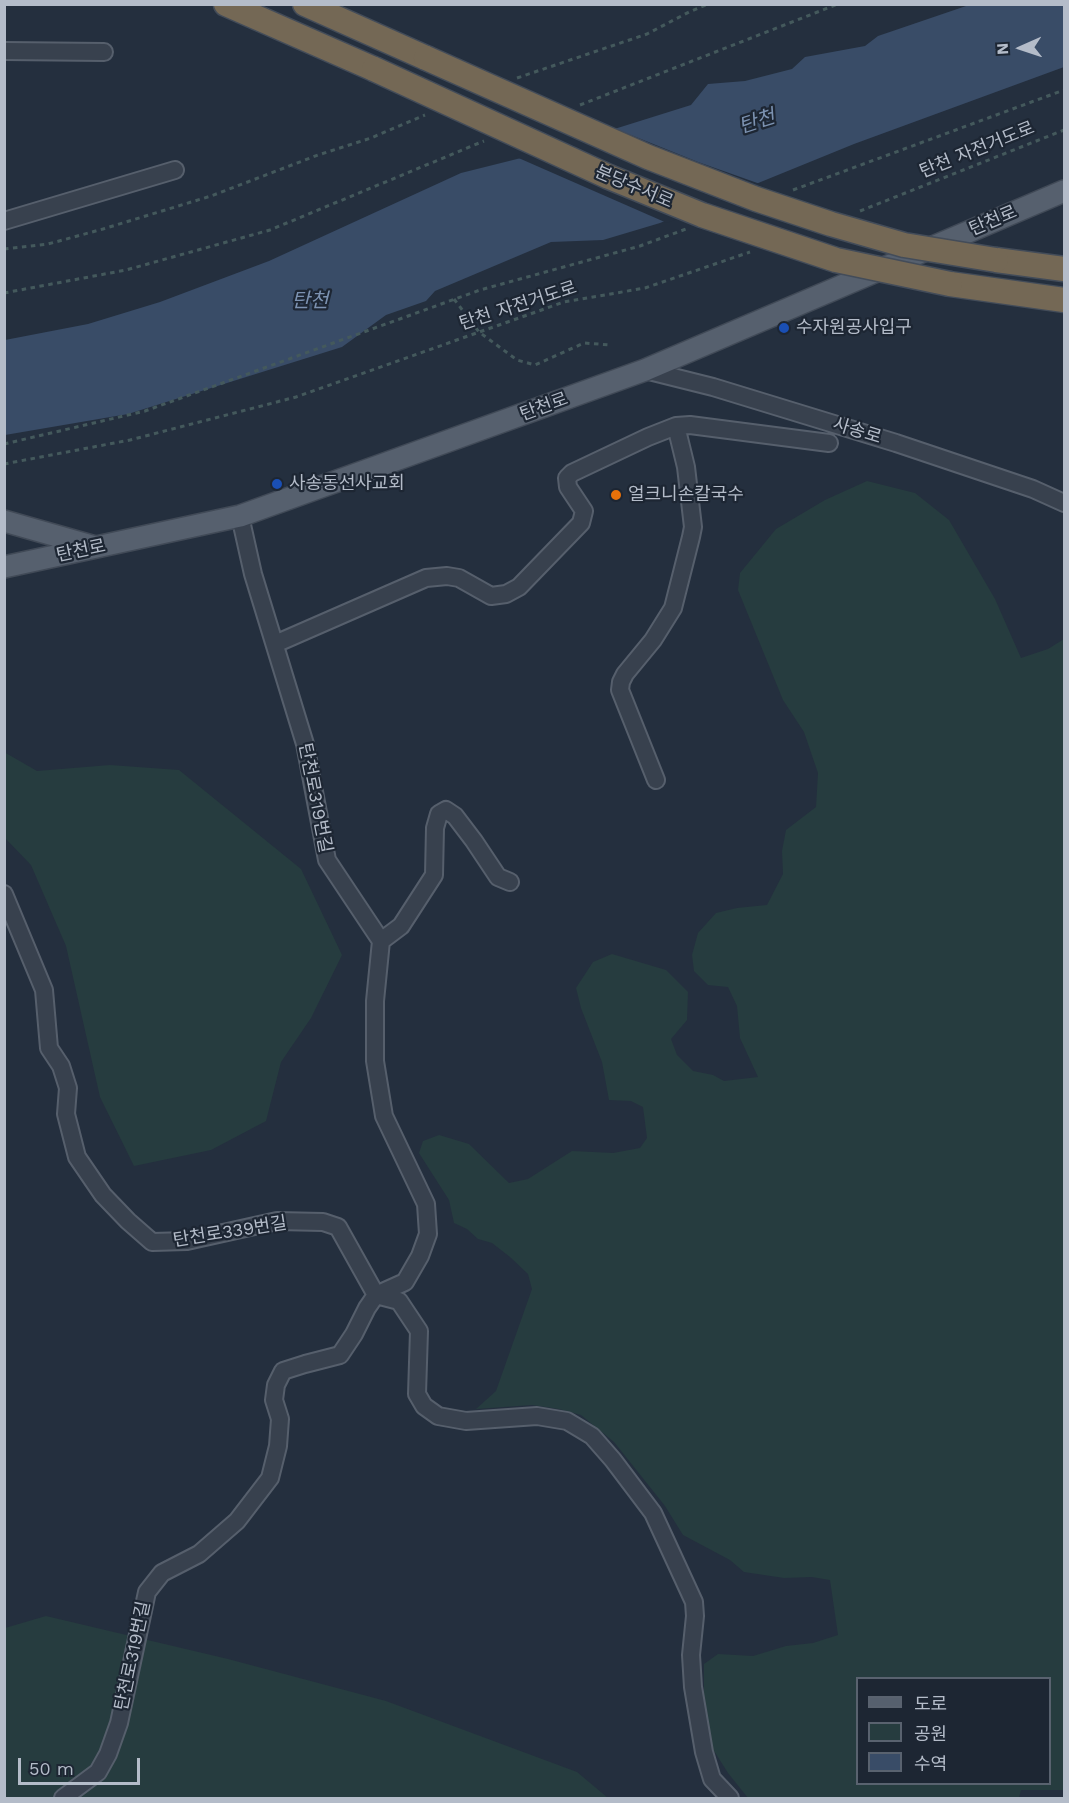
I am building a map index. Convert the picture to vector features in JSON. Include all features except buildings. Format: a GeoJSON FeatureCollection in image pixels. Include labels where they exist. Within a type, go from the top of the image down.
{"type":"FeatureCollection","features":[{"type":"Feature","properties":{"kind":"highway","name":"분당수서로"},"geometry":{"type":"LineString","coordinates":[[226,4],[375,69],[609,177],[702,215],[836,260],[950,284],[1065,300]]}},
{"type":"Feature","properties":{"kind":"highway","name":"분당수서로"},"geometry":{"type":"LineString","coordinates":[[305,4],[648,157],[756,199],[904,245],[1065,269]]}},
{"type":"Feature","properties":{"kind":"main road","name":"탄천로"},"geometry":{"type":"LineString","coordinates":[[4,567],[240,516],[645,370],[1065,191]]}},
{"type":"Feature","properties":{"kind":"main road"},"geometry":{"type":"LineString","coordinates":[[4,521],[96,547]]}},
{"type":"Feature","properties":{"kind":"street"},"geometry":{"type":"LineString","coordinates":[[4,51],[104,52]]}},
{"type":"Feature","properties":{"kind":"street"},"geometry":{"type":"LineString","coordinates":[[4,222],[175,170]]}},
{"type":"Feature","properties":{"kind":"street","name":"사송로"},"geometry":{"type":"LineString","coordinates":[[645,370],[713,387],[896,443],[1033,489],[1065,503]]}},
{"type":"Feature","properties":{"kind":"street"},"geometry":{"type":"LineString","coordinates":[[275,644],[426,578],[447,576],[459,578],[490,596],[512,591],[519,587],[581,523],[584,512],[568,487],[567,478],[627,447],[676,426],[690,425],[829,444]]}},
{"type":"Feature","properties":{"kind":"street"},"geometry":{"type":"LineString","coordinates":[[656,780],[620,690],[625,674],[659,631],[673,608],[691,537],[693,526],[686,467],[676,426]]}},
{"type":"Feature","properties":{"kind":"street","name":"탄천로319번길"},"geometry":{"type":"LineString","coordinates":[[240,516],[253,574],[305,744],[327,860],[381,941]]}},
{"type":"Feature","properties":{"kind":"street"},"geometry":{"type":"LineString","coordinates":[[376,1295],[405,1282],[420,1256],[428,1234],[426,1204],[384,1116],[375,1061],[375,1001],[381,941],[401,926],[434,875],[435,828],[439,814],[446,810],[455,816],[498,877],[510,882]]}},
{"type":"Feature","properties":{"kind":"street","name":"탄천로339번길"},"geometry":{"type":"LineString","coordinates":[[4,894],[44,990],[49,1048],[61,1066],[68,1088],[66,1114],[77,1156],[103,1195],[152,1242],[187,1240],[277,1221],[323,1222],[338,1227],[376,1295]]}},
{"type":"Feature","properties":{"kind":"street"},"geometry":{"type":"LineString","coordinates":[[376,1295],[399,1301],[419,1331],[417,1394],[424,1406],[438,1416],[466,1421],[537,1416],[567,1421],[592,1436],[653,1513],[694,1602],[695,1616],[691,1654],[693,1687],[704,1752],[712,1779],[730,1798]]}},
{"type":"Feature","properties":{"kind":"street","name":"탄천로319번길"},"geometry":{"type":"LineString","coordinates":[[63,1798],[98,1772],[108,1754],[119,1723],[147,1592],[162,1573],[199,1554],[237,1521],[270,1478],[280,1428],[280,1419],[274,1400],[276,1385],[283,1371],[340,1355],[376,1295]]}},
{"type":"Feature","properties":{"kind":"path"},"geometry":{"type":"LineString","coordinates":[[507,81],[647,34],[708,4]]}},
{"type":"Feature","properties":{"kind":"path"},"geometry":{"type":"LineString","coordinates":[[576,107],[838,4]]}},
{"type":"Feature","properties":{"kind":"path"},"geometry":{"type":"LineString","coordinates":[[784,193],[1065,90]]}},
{"type":"Feature","properties":{"kind":"path"},"geometry":{"type":"LineString","coordinates":[[4,249],[59,241],[211,195],[371,138],[434,111]]}},
{"type":"Feature","properties":{"kind":"path","name":"탄천 자전거도로"},"geometry":{"type":"LineString","coordinates":[[856,212],[1065,130]]}},
{"type":"Feature","properties":{"kind":"path"},"geometry":{"type":"LineString","coordinates":[[4,293],[126,270],[270,230],[490,139]]}},
{"type":"Feature","properties":{"kind":"path"},"geometry":{"type":"LineString","coordinates":[[4,444],[144,411],[480,290],[640,246],[696,226]]}},
{"type":"Feature","properties":{"kind":"path","name":"탄천 자전거도로"},"geometry":{"type":"LineString","coordinates":[[4,464],[130,440],[296,398],[564,302],[645,288],[758,249]]}},
{"type":"Feature","properties":{"kind":"path"},"geometry":{"type":"LineString","coordinates":[[454,299],[479,332],[517,360],[535,365],[584,343],[611,345]]}},
{"type":"Feature","properties":{"kind":"green space"},"geometry":{"type":"Polygon","coordinates":[[[867,481],[915,493],[949,520],[995,599],[1021,658],[1048,649],[1064,639],[1064,1790],[1021,1790],[1019,1798],[748,1798],[728,1773],[711,1746],[704,1700],[704,1664],[718,1654],[753,1656],[838,1635],[830,1580],[812,1577],[784,1578],[744,1572],[730,1560],[683,1535],[665,1506],[614,1442],[581,1415],[532,1405],[476,1409],[496,1391],[532,1289],[528,1274],[510,1257],[492,1243],[478,1239],[467,1229],[454,1223],[449,1200],[419,1153],[423,1141],[439,1135],[469,1144],[509,1183],[528,1179],[572,1151],[613,1153],[640,1148],[647,1138],[643,1107],[631,1101],[609,1100],[602,1062],[581,1008],[576,988],[593,962],[612,954],[666,970],[688,992],[687,1020],[671,1039],[677,1055],[693,1071],[713,1075],[724,1081],[758,1077],[740,1038],[737,1006],[728,987],[708,985],[694,971],[692,955],[698,933],[716,913],[767,905],[783,874],[782,851],[786,830],[816,807],[818,773],[804,732],[783,700],[738,590],[740,573],[776,529],[825,500],[867,481]]]}},
{"type":"Feature","properties":{"kind":"green space"},"geometry":{"type":"Polygon","coordinates":[[[4,752],[37,771],[110,765],[179,770],[301,869],[342,955],[311,1018],[281,1062],[266,1121],[211,1150],[134,1166],[100,1097],[66,946],[31,865],[5,838],[4,752]]]}},
{"type":"Feature","properties":{"kind":"green space"},"geometry":{"type":"Polygon","coordinates":[[[46,1616],[228,1659],[386,1701],[577,1772],[608,1798],[5,1798],[5,1628],[46,1616]]]}},
{"type":"Feature","properties":{"kind":"water","name":"탄천"},"geometry":{"type":"Polygon","coordinates":[[[969,5],[1064,5],[1064,67],[854,144],[660,223],[603,240],[551,242],[435,291],[426,301],[386,315],[342,347],[128,414],[5,435],[5,340],[88,324],[160,302],[269,261],[461,173],[525,157],[691,105],[708,84],[745,81],[792,69],[805,57],[865,46],[878,36],[969,5]]]}},
{"type":"Feature","properties":{"kind":"pier"},"geometry":{"type":"Polygon","coordinates":[[[611,127],[763,185],[667,223],[514,156],[611,127]]]}},
{"type":"Feature","properties":{"kind":"place","name":"수자원공사입구"},"geometry":{"type":"Point","coordinates":[784,328]}},
{"type":"Feature","properties":{"kind":"place","name":"사송동선사교회"},"geometry":{"type":"Point","coordinates":[277,484]}},
{"type":"Feature","properties":{"kind":"place","name":"얼크니손칼국수"},"geometry":{"type":"Point","coordinates":[616,495]}}]}
